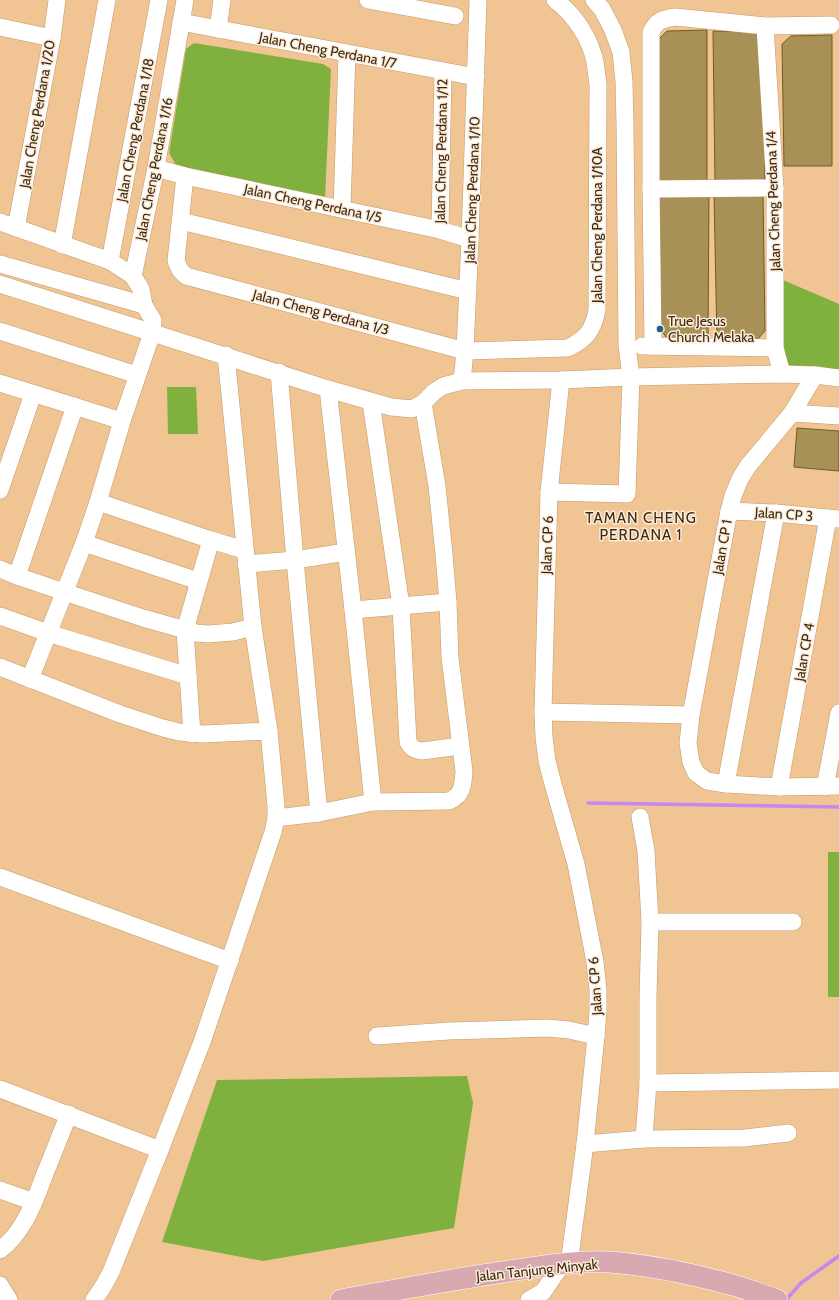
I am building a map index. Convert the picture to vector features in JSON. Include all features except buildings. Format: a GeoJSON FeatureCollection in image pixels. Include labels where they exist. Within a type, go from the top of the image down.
{"type":"FeatureCollection","features":[{"type":"Feature","properties":{"kind":"main road","name":"Jalan Tanjung Minyak"},"geometry":{"type":"LineString","coordinates":[[342,1300],[454,1280],[566,1264],[594,1262],[620,1263],[685,1273],[740,1287],[774,1299]]}},
{"type":"Feature","properties":{"kind":"street","name":"Jalan Cheng Perdana 1/20"},"geometry":{"type":"LineString","coordinates":[[16,228],[52,38],[57,0]]}},
{"type":"Feature","properties":{"kind":"street"},"geometry":{"type":"LineString","coordinates":[[62,245],[107,0]]}},
{"type":"Feature","properties":{"kind":"street","name":"Jalan Cheng Perdana 1/18"},"geometry":{"type":"LineString","coordinates":[[110,261],[159,0]]}},
{"type":"Feature","properties":{"kind":"street","name":"Jalan Cheng Perdana 1/16"},"geometry":{"type":"LineString","coordinates":[[133,276],[156,168],[185,0]]}},
{"type":"Feature","properties":{"kind":"street"},"geometry":{"type":"LineString","coordinates":[[218,29],[222,0]]}},
{"type":"Feature","properties":{"kind":"street"},"geometry":{"type":"LineString","coordinates":[[368,0],[455,16]]}},
{"type":"Feature","properties":{"kind":"street","name":"Jalan Cheng Perdana 1/10"},"geometry":{"type":"LineString","coordinates":[[462,381],[468,291],[478,0]]}},
{"type":"Feature","properties":{"kind":"street","name":"Jalan Cheng Perdana 1/10A"},"geometry":{"type":"LineString","coordinates":[[465,350],[568,348],[585,338],[591,330],[595,320],[597,310],[598,84],[595,61],[586,36],[574,18],[555,0]]}},
{"type":"Feature","properties":{"kind":"street"},"geometry":{"type":"LineString","coordinates":[[549,492],[627,494],[631,377],[627,346],[624,82],[621,52],[613,30],[602,9],[594,0]]}},
{"type":"Feature","properties":{"kind":"street"},"geometry":{"type":"LineString","coordinates":[[653,346],[651,32],[655,25],[663,19],[675,17],[765,26],[831,25]]}},
{"type":"Feature","properties":{"kind":"street","name":"Jalan Cheng Perdana 1/7"},"geometry":{"type":"LineString","coordinates":[[181,22],[476,77]]}},
{"type":"Feature","properties":{"kind":"street","name":"Jalan Cheng Perdana 1/4"},"geometry":{"type":"LineString","coordinates":[[765,26],[775,188],[774,348],[782,374]]}},
{"type":"Feature","properties":{"kind":"street"},"geometry":{"type":"LineString","coordinates":[[0,29],[52,38]]}},
{"type":"Feature","properties":{"kind":"street"},"geometry":{"type":"LineString","coordinates":[[342,210],[347,54]]}},
{"type":"Feature","properties":{"kind":"street","name":"Jalan Cheng Perdana 1/12"},"geometry":{"type":"LineString","coordinates":[[440,230],[443,71]]}},
{"type":"Feature","properties":{"kind":"street"},"geometry":{"type":"LineString","coordinates":[[625,124],[651,124]]}},
{"type":"Feature","properties":{"kind":"street","name":"Jalan Cheng Perdana 1/5"},"geometry":{"type":"LineString","coordinates":[[156,168],[185,176],[440,230],[470,239]]}},
{"type":"Feature","properties":{"kind":"street"},"geometry":{"type":"LineString","coordinates":[[185,176],[181,221],[468,291]]}},
{"type":"Feature","properties":{"kind":"street"},"geometry":{"type":"LineString","coordinates":[[651,189],[775,188]]}},
{"type":"Feature","properties":{"kind":"street","name":"Jalan Cheng Perdana 1/3"},"geometry":{"type":"LineString","coordinates":[[181,221],[176,261],[180,270],[186,276],[465,350]]}},
{"type":"Feature","properties":{"kind":"street"},"geometry":{"type":"LineString","coordinates":[[0,222],[110,261],[133,276],[141,289],[144,305],[153,320],[152,333],[122,421],[84,543],[30,679]]}},
{"type":"Feature","properties":{"kind":"street"},"geometry":{"type":"LineString","coordinates":[[0,264],[144,305]]}},
{"type":"Feature","properties":{"kind":"street"},"geometry":{"type":"LineString","coordinates":[[0,284],[391,408],[412,409],[423,403],[434,392],[443,386],[462,381],[782,374],[815,375],[839,378]]}},
{"type":"Feature","properties":{"kind":"street"},"geometry":{"type":"LineString","coordinates":[[0,331],[137,375]]}},
{"type":"Feature","properties":{"kind":"street"},"geometry":{"type":"LineString","coordinates":[[627,346],[774,348]]}},
{"type":"Feature","properties":{"kind":"street"},"geometry":{"type":"LineString","coordinates":[[94,1300],[111,1272],[202,1042],[273,832],[276,818],[269,731],[253,627],[245,557],[226,355]]}},
{"type":"Feature","properties":{"kind":"street"},"geometry":{"type":"LineString","coordinates":[[279,372],[319,813]]}},
{"type":"Feature","properties":{"kind":"street","name":"Jalan CP 1"},"geometry":{"type":"LineString","coordinates":[[815,375],[792,413],[748,466],[740,479],[733,496],[691,715],[688,743],[690,762],[696,773],[708,781],[726,784],[779,787],[832,787]]}},
{"type":"Feature","properties":{"kind":"street","name":"Jalan CP 6"},"geometry":{"type":"LineString","coordinates":[[561,380],[549,492],[543,712],[544,737],[553,784],[576,864],[595,962],[598,1010],[586,1144],[566,1264]]}},
{"type":"Feature","properties":{"kind":"street"},"geometry":{"type":"LineString","coordinates":[[0,383],[122,421]]}},
{"type":"Feature","properties":{"kind":"street"},"geometry":{"type":"LineString","coordinates":[[328,389],[373,802]]}},
{"type":"Feature","properties":{"kind":"street"},"geometry":{"type":"LineString","coordinates":[[0,490],[33,394]]}},
{"type":"Feature","properties":{"kind":"street"},"geometry":{"type":"LineString","coordinates":[[371,402],[401,606],[408,742],[411,747],[422,751],[460,746]]}},
{"type":"Feature","properties":{"kind":"street"},"geometry":{"type":"LineString","coordinates":[[276,818],[319,813],[373,802],[449,801],[456,798],[464,782],[464,771],[450,658],[448,602],[437,486],[423,403]]}},
{"type":"Feature","properties":{"kind":"street"},"geometry":{"type":"LineString","coordinates":[[17,576],[75,406]]}},
{"type":"Feature","properties":{"kind":"street"},"geometry":{"type":"LineString","coordinates":[[792,413],[839,416]]}},
{"type":"Feature","properties":{"kind":"street"},"geometry":{"type":"LineString","coordinates":[[98,502],[211,540],[245,557],[295,560],[346,552]]}},
{"type":"Feature","properties":{"kind":"street","name":"Jalan CP 3"},"geometry":{"type":"LineString","coordinates":[[729,511],[833,518]]}},
{"type":"Feature","properties":{"kind":"street"},"geometry":{"type":"LineString","coordinates":[[726,784],[776,513]]}},
{"type":"Feature","properties":{"kind":"street","name":"Jalan CP 4"},"geometry":{"type":"LineString","coordinates":[[779,787],[833,518]]}},
{"type":"Feature","properties":{"kind":"street"},"geometry":{"type":"LineString","coordinates":[[192,734],[185,630],[211,540]]}},
{"type":"Feature","properties":{"kind":"street"},"geometry":{"type":"LineString","coordinates":[[84,543],[198,581]]}},
{"type":"Feature","properties":{"kind":"street"},"geometry":{"type":"LineString","coordinates":[[0,569],[64,592],[196,633],[214,634],[233,632],[253,627]]}},
{"type":"Feature","properties":{"kind":"street"},"geometry":{"type":"LineString","coordinates":[[353,610],[448,602]]}},
{"type":"Feature","properties":{"kind":"street"},"geometry":{"type":"LineString","coordinates":[[0,616],[48,633],[188,676]]}},
{"type":"Feature","properties":{"kind":"street"},"geometry":{"type":"LineString","coordinates":[[0,667],[163,728],[192,734],[269,731]]}},
{"type":"Feature","properties":{"kind":"street"},"geometry":{"type":"LineString","coordinates":[[543,712],[691,715]]}},
{"type":"Feature","properties":{"kind":"street"},"geometry":{"type":"LineString","coordinates":[[832,787],[839,713]]}},
{"type":"Feature","properties":{"kind":"street"},"geometry":{"type":"LineString","coordinates":[[640,817],[646,851],[650,922],[648,1083],[644,1139]]}},
{"type":"Feature","properties":{"kind":"street"},"geometry":{"type":"LineString","coordinates":[[0,877],[230,961]]}},
{"type":"Feature","properties":{"kind":"street"},"geometry":{"type":"LineString","coordinates":[[650,922],[793,922]]}},
{"type":"Feature","properties":{"kind":"street"},"geometry":{"type":"LineString","coordinates":[[377,1036],[449,1031],[547,1028],[569,1030],[596,1036]]}},
{"type":"Feature","properties":{"kind":"street"},"geometry":{"type":"LineString","coordinates":[[648,1083],[839,1080]]}},
{"type":"Feature","properties":{"kind":"street"},"geometry":{"type":"LineString","coordinates":[[0,1089],[160,1150]]}},
{"type":"Feature","properties":{"kind":"street"},"geometry":{"type":"LineString","coordinates":[[0,1250],[9,1244],[26,1220],[68,1114]]}},
{"type":"Feature","properties":{"kind":"street"},"geometry":{"type":"LineString","coordinates":[[586,1144],[644,1139],[745,1138],[788,1133]]}},
{"type":"Feature","properties":{"kind":"street"},"geometry":{"type":"LineString","coordinates":[[0,1190],[34,1202]]}},
{"type":"Feature","properties":{"kind":"street"},"geometry":{"type":"LineString","coordinates":[[529,1300],[543,1292],[566,1264]]}},
{"type":"Feature","properties":{"kind":"street"},"geometry":{"type":"LineString","coordinates":[[0,1285],[9,1300]]}},
{"type":"Feature","properties":{"kind":"green space"},"geometry":{"type":"Polygon","coordinates":[[[194,43],[323,64],[331,69],[325,198],[316,203],[176,165],[169,153],[186,49],[194,43]]]}},
{"type":"Feature","properties":{"kind":"green space"},"geometry":{"type":"Polygon","coordinates":[[[776,277],[839,304],[839,374],[776,365],[776,277]]]}},
{"type":"Feature","properties":{"kind":"green space"},"geometry":{"type":"Polygon","coordinates":[[[167,387],[196,387],[198,434],[168,434],[167,387]]]}},
{"type":"Feature","properties":{"kind":"green space"},"geometry":{"type":"Polygon","coordinates":[[[828,852],[839,852],[839,997],[828,997],[828,852]]]}},
{"type":"Feature","properties":{"kind":"green space"},"geometry":{"type":"Polygon","coordinates":[[[467,1076],[473,1103],[454,1228],[263,1261],[162,1242],[217,1080],[467,1076]]]}},
{"type":"Feature","properties":{"kind":"waterway"},"geometry":{"type":"LineString","coordinates":[[588,803],[839,807]]}},
{"type":"Feature","properties":{"kind":"waterway"},"geometry":{"type":"LineString","coordinates":[[786,1300],[801,1283],[839,1256]]}},
{"type":"Feature","properties":{"kind":"place","name":"True Jesus Church Melaka"},"geometry":{"type":"Point","coordinates":[660,329]}},
{"type":"Feature","properties":{"kind":"district","name":"TAMAN CHENG PERDANA 1"},"geometry":{"type":"Point","coordinates":[641,526]}}]}
